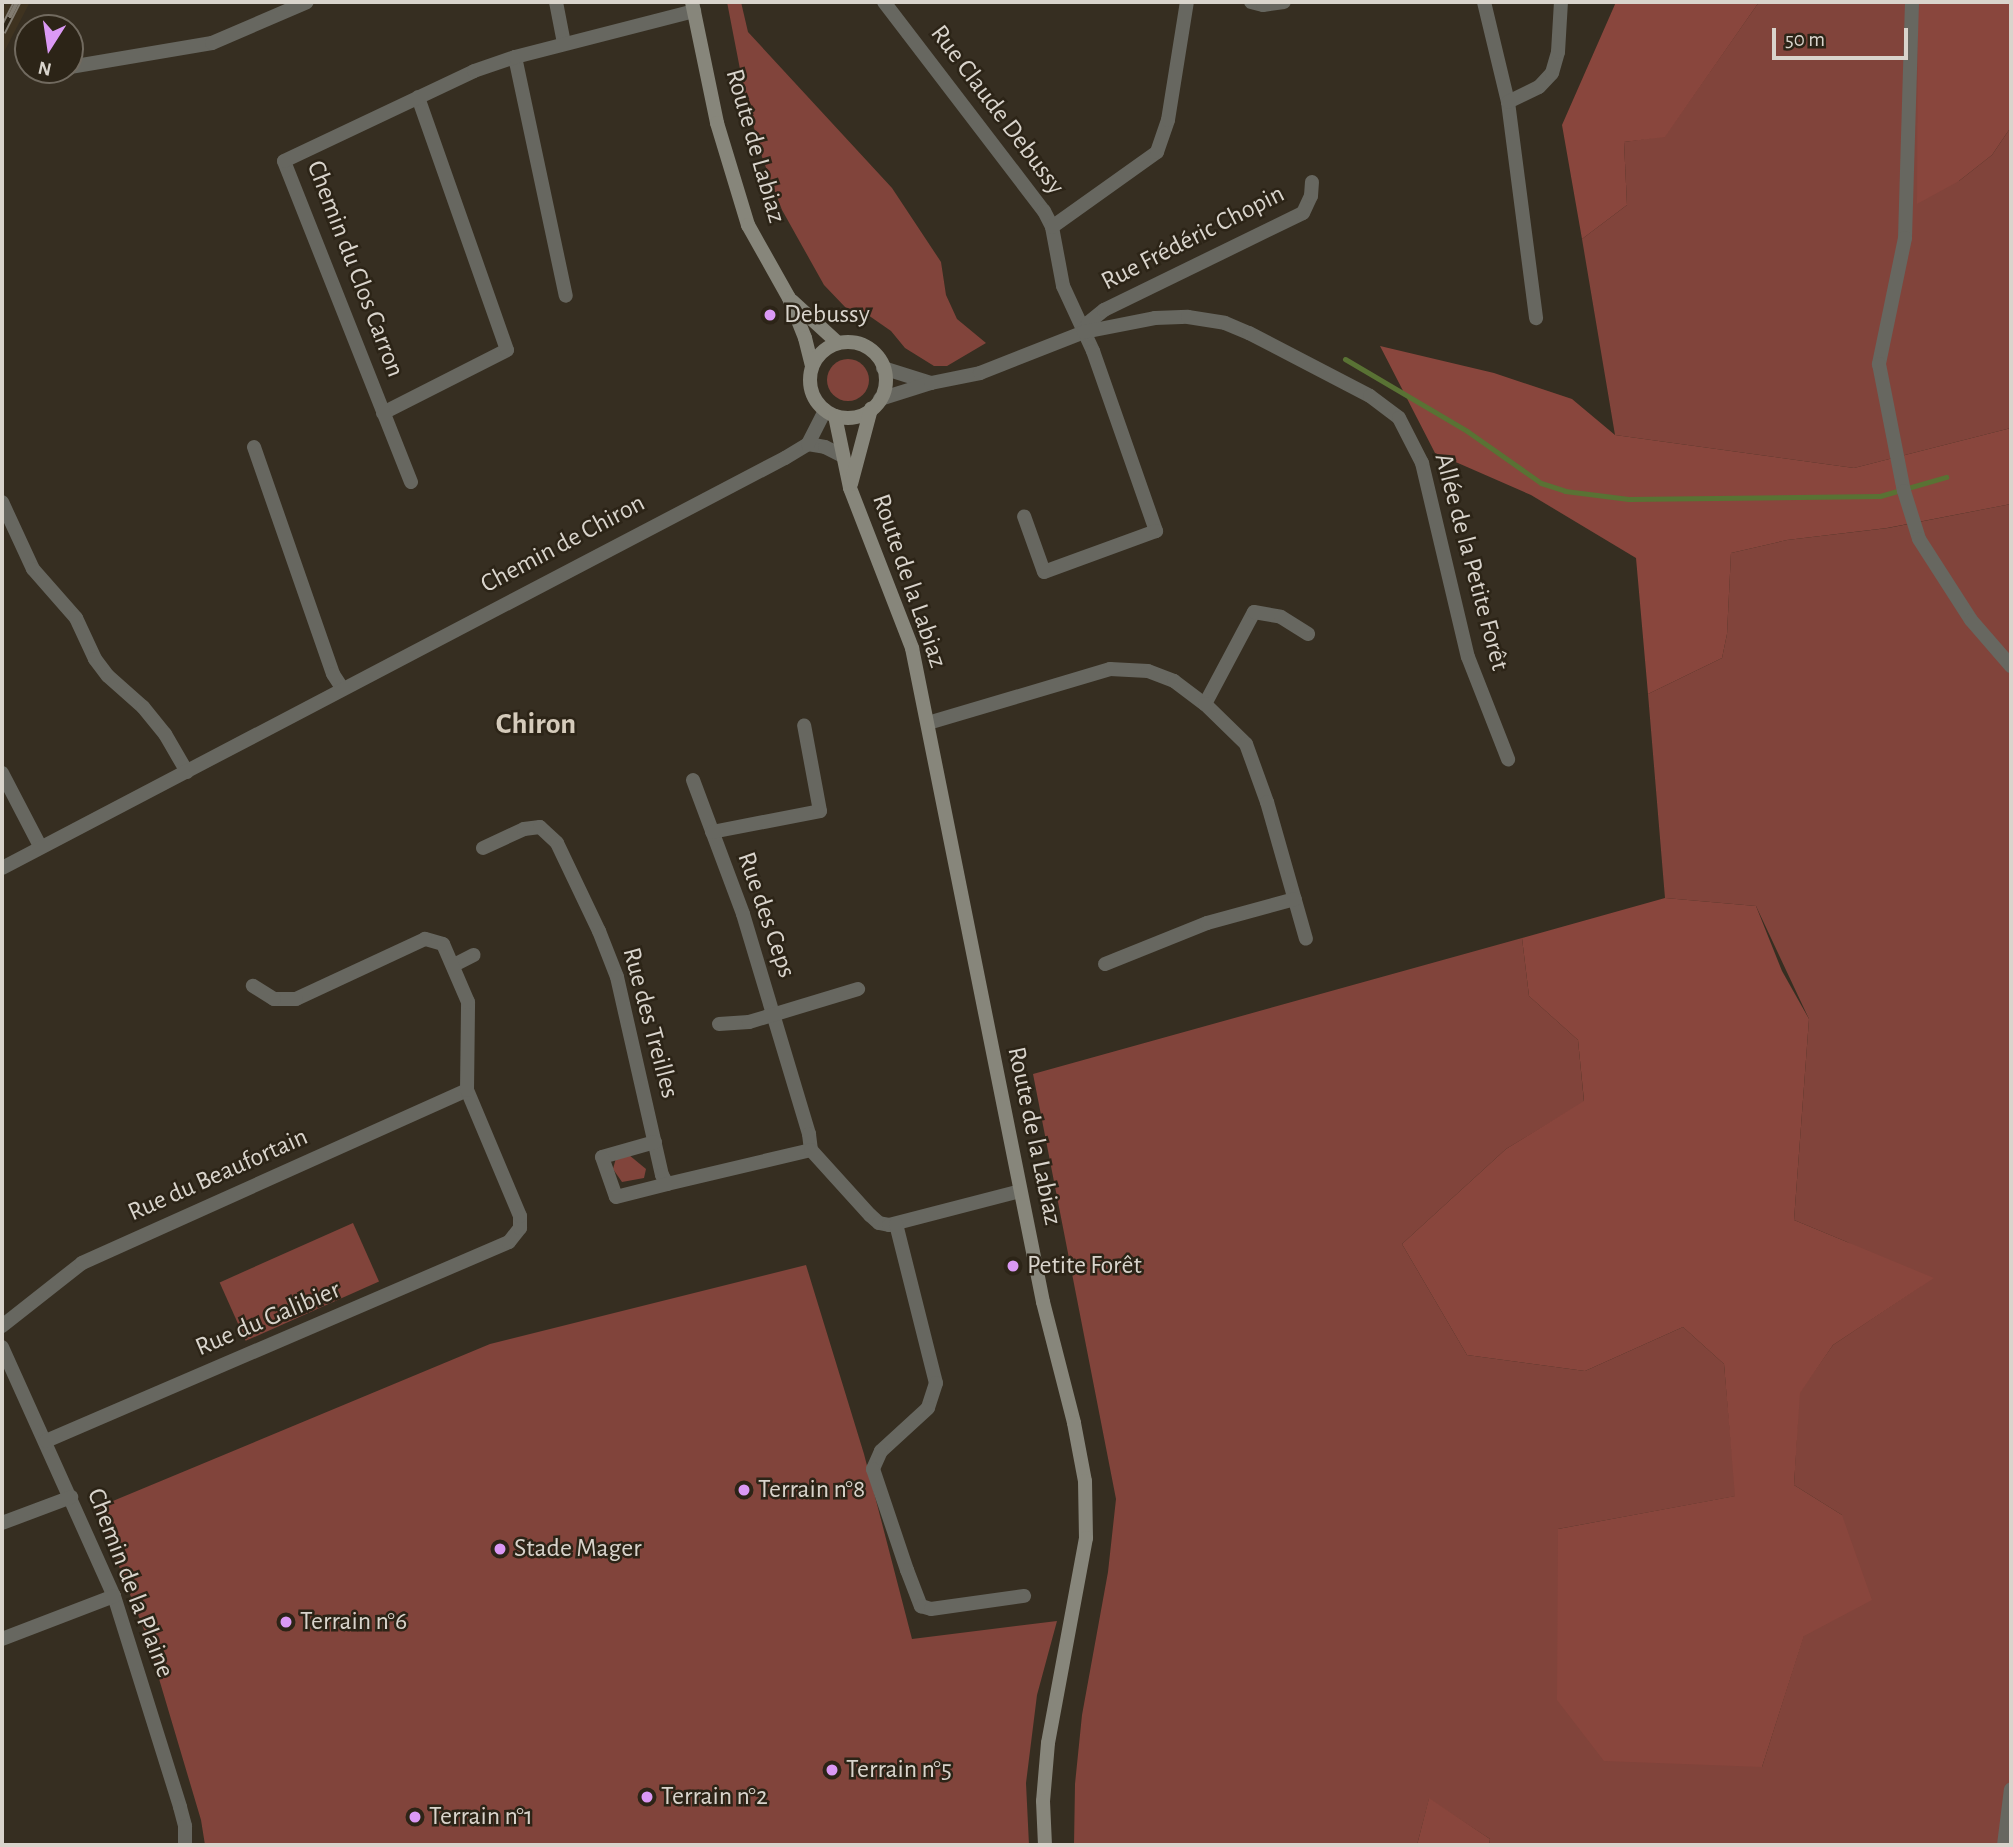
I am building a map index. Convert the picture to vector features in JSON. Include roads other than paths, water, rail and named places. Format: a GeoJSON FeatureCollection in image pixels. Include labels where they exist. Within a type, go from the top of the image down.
{"type":"FeatureCollection","features":[{"type":"Feature","properties":{"kind":"main road","name":"Route de Labiaz"},"geometry":{"type":"LineString","coordinates":[[693,6],[717,122],[748,225],[789,298],[805,338],[812,366]]}},
{"type":"Feature","properties":{"kind":"main road","name":"Route de Labiaz"},"geometry":{"type":"LineString","coordinates":[[789,298],[838,343]]}},
{"type":"Feature","properties":{"kind":"main road"},"geometry":{"type":"LineString","coordinates":[[838,343],[863,345],[874,352],[883,368],[885,387],[876,404],[860,416],[830,413],[811,390],[812,366],[818,356],[838,343]]}},
{"type":"Feature","properties":{"kind":"main road","name":"Route de la Labiaz"},"geometry":{"type":"LineString","coordinates":[[850,488],[876,404]]}},
{"type":"Feature","properties":{"kind":"main road","name":"Route de la Labiaz"},"geometry":{"type":"LineString","coordinates":[[830,413],[850,488],[912,648],[1043,1302],[1074,1423],[1085,1481],[1087,1530],[1048,1743],[1043,1801],[1045,1845]]}},
{"type":"Feature","properties":{"kind":"street"},"geometry":{"type":"LineString","coordinates":[[84,65],[212,43],[307,2]]}},
{"type":"Feature","properties":{"kind":"street"},"geometry":{"type":"LineString","coordinates":[[556,2],[564,43]]}},
{"type":"Feature","properties":{"kind":"street","name":"Rue Claude Debussy"},"geometry":{"type":"LineString","coordinates":[[884,2],[1044,211],[1052,227],[1063,286],[1084,332],[1156,531],[1045,572],[1024,516]]}},
{"type":"Feature","properties":{"kind":"street"},"geometry":{"type":"LineString","coordinates":[[1052,227],[1157,152],[1168,120],[1187,2]]}},
{"type":"Feature","properties":{"kind":"street"},"geometry":{"type":"LineString","coordinates":[[1251,2],[1264,5],[1284,2]]}},
{"type":"Feature","properties":{"kind":"street"},"geometry":{"type":"LineString","coordinates":[[1484,2],[1508,102],[1536,318]]}},
{"type":"Feature","properties":{"kind":"street"},"geometry":{"type":"LineString","coordinates":[[1508,102],[1539,88],[1552,73],[1558,52],[1561,2]]}},
{"type":"Feature","properties":{"kind":"street"},"geometry":{"type":"LineString","coordinates":[[1912,2],[1905,238],[1879,364],[1903,482],[1919,539],[1971,620],[2011,666]]}},
{"type":"Feature","properties":{"kind":"street","name":"Chemin du Clos Carron"},"geometry":{"type":"LineString","coordinates":[[411,482],[284,161],[474,71],[693,6]]}},
{"type":"Feature","properties":{"kind":"street"},"geometry":{"type":"LineString","coordinates":[[515,57],[566,296]]}},
{"type":"Feature","properties":{"kind":"street","name":"Chemin du Clos Carron"},"geometry":{"type":"LineString","coordinates":[[383,413],[506,350],[418,97]]}},
{"type":"Feature","properties":{"kind":"street","name":"Rue Frédéric Chopin"},"geometry":{"type":"LineString","coordinates":[[1084,332],[1088,323],[1104,310],[1303,213],[1311,196],[1312,182]]}},
{"type":"Feature","properties":{"kind":"street","name":"Allée de la Petite Forêt"},"geometry":{"type":"LineString","coordinates":[[876,404],[931,383],[980,373],[1084,332],[1155,318],[1188,317],[1225,323],[1359,390],[1399,418],[1422,463],[1468,657],[1508,759]]}},
{"type":"Feature","properties":{"kind":"street","name":"Allée de la Petite Forêt"},"geometry":{"type":"LineString","coordinates":[[883,368],[931,383]]}},
{"type":"Feature","properties":{"kind":"street"},"geometry":{"type":"LineString","coordinates":[[830,413],[807,444],[825,447],[843,456]]}},
{"type":"Feature","properties":{"kind":"street","name":"Chemin de Chiron"},"geometry":{"type":"LineString","coordinates":[[2,868],[807,444]]}},
{"type":"Feature","properties":{"kind":"street"},"geometry":{"type":"LineString","coordinates":[[254,447],[333,674],[342,688]]}},
{"type":"Feature","properties":{"kind":"street"},"geometry":{"type":"LineString","coordinates":[[2,502],[33,569],[76,618],[95,659],[108,676],[144,707],[165,734],[187,772]]}},
{"type":"Feature","properties":{"kind":"street"},"geometry":{"type":"LineString","coordinates":[[1205,705],[1254,612],[1281,617],[1308,634]]}},
{"type":"Feature","properties":{"kind":"street"},"geometry":{"type":"LineString","coordinates":[[928,723],[1110,669],[1148,671],[1174,681],[1205,705],[1246,744],[1267,802],[1306,939]]}},
{"type":"Feature","properties":{"kind":"street","name":"Rue des Ceps"},"geometry":{"type":"LineString","coordinates":[[712,832],[820,811],[804,725]]}},
{"type":"Feature","properties":{"kind":"street"},"geometry":{"type":"LineString","coordinates":[[2,773],[40,846]]}},
{"type":"Feature","properties":{"kind":"street","name":"Rue des Ceps"},"geometry":{"type":"LineString","coordinates":[[692,780],[743,914],[809,1135],[811,1150]]}},
{"type":"Feature","properties":{"kind":"street","name":"Rue des Treilles"},"geometry":{"type":"LineString","coordinates":[[483,848],[524,829],[540,827],[557,843],[599,930],[617,977],[662,1175],[667,1184]]}},
{"type":"Feature","properties":{"kind":"street"},"geometry":{"type":"LineString","coordinates":[[1105,964],[1207,923],[1295,900]]}},
{"type":"Feature","properties":{"kind":"street"},"geometry":{"type":"LineString","coordinates":[[253,986],[274,999],[296,999],[425,939],[443,944],[468,1002],[467,1090]]}},
{"type":"Feature","properties":{"kind":"street"},"geometry":{"type":"LineString","coordinates":[[454,965],[474,955]]}},
{"type":"Feature","properties":{"kind":"street","name":"Rue des Ceps"},"geometry":{"type":"LineString","coordinates":[[719,1024],[749,1022],[858,989]]}},
{"type":"Feature","properties":{"kind":"street","name":"Rue du Galibier"},"geometry":{"type":"LineString","coordinates":[[46,1441],[509,1242],[520,1228],[520,1216],[467,1090]]}},
{"type":"Feature","properties":{"kind":"street","name":"Rue du Beaufortain"},"geometry":{"type":"LineString","coordinates":[[2,1326],[82,1263],[467,1090]]}},
{"type":"Feature","properties":{"kind":"street"},"geometry":{"type":"LineString","coordinates":[[655,1142],[603,1157],[616,1197],[811,1150],[879,1223],[896,1224],[1020,1191]]}},
{"type":"Feature","properties":{"kind":"street"},"geometry":{"type":"LineString","coordinates":[[896,1224],[936,1383],[934,1397],[928,1408],[881,1451],[873,1469],[921,1606],[931,1609],[1024,1596]]}},
{"type":"Feature","properties":{"kind":"street","name":"Chemin de la Plaine"},"geometry":{"type":"LineString","coordinates":[[2,1346],[114,1596],[180,1807],[185,1826],[185,1845]]}},
{"type":"Feature","properties":{"kind":"street"},"geometry":{"type":"LineString","coordinates":[[2,1523],[71,1497]]}},
{"type":"Feature","properties":{"kind":"street"},"geometry":{"type":"LineString","coordinates":[[2,1639],[114,1596]]}},
{"type":"Feature","properties":{"kind":"street"},"geometry":{"type":"LineString","coordinates":[[2004,1845],[2011,1789]]}},
{"type":"Feature","properties":{"kind":"waterway"},"geometry":{"type":"LineString","coordinates":[[1345,359],[1467,431],[1541,483],[1565,491],[1629,499],[1880,496],[1946,477]]}},
{"type":"Feature","properties":{"kind":"railway"},"geometry":{"type":"LineString","coordinates":[[2,32],[17,2]]}},
{"type":"Feature","properties":{"kind":"place","name":"Debussy"},"geometry":{"type":"Point","coordinates":[770,315]}},
{"type":"Feature","properties":{"kind":"place","name":"Petite Forêt"},"geometry":{"type":"Point","coordinates":[1013,1266]}},
{"type":"Feature","properties":{"kind":"place","name":"Terrain n°8"},"geometry":{"type":"Point","coordinates":[744,1490]}},
{"type":"Feature","properties":{"kind":"place","name":"Stade Mager"},"geometry":{"type":"Point","coordinates":[500,1549]}},
{"type":"Feature","properties":{"kind":"place","name":"Terrain n°6"},"geometry":{"type":"Point","coordinates":[286,1622]}},
{"type":"Feature","properties":{"kind":"place","name":"Terrain n°5"},"geometry":{"type":"Point","coordinates":[832,1770]}},
{"type":"Feature","properties":{"kind":"place","name":"Terrain n°2"},"geometry":{"type":"Point","coordinates":[647,1797]}},
{"type":"Feature","properties":{"kind":"place","name":"Terrain n°1"},"geometry":{"type":"Point","coordinates":[415,1817]}},
{"type":"Feature","properties":{"kind":"district","name":"Chiron"},"geometry":{"type":"Point","coordinates":[536,724]}}]}
